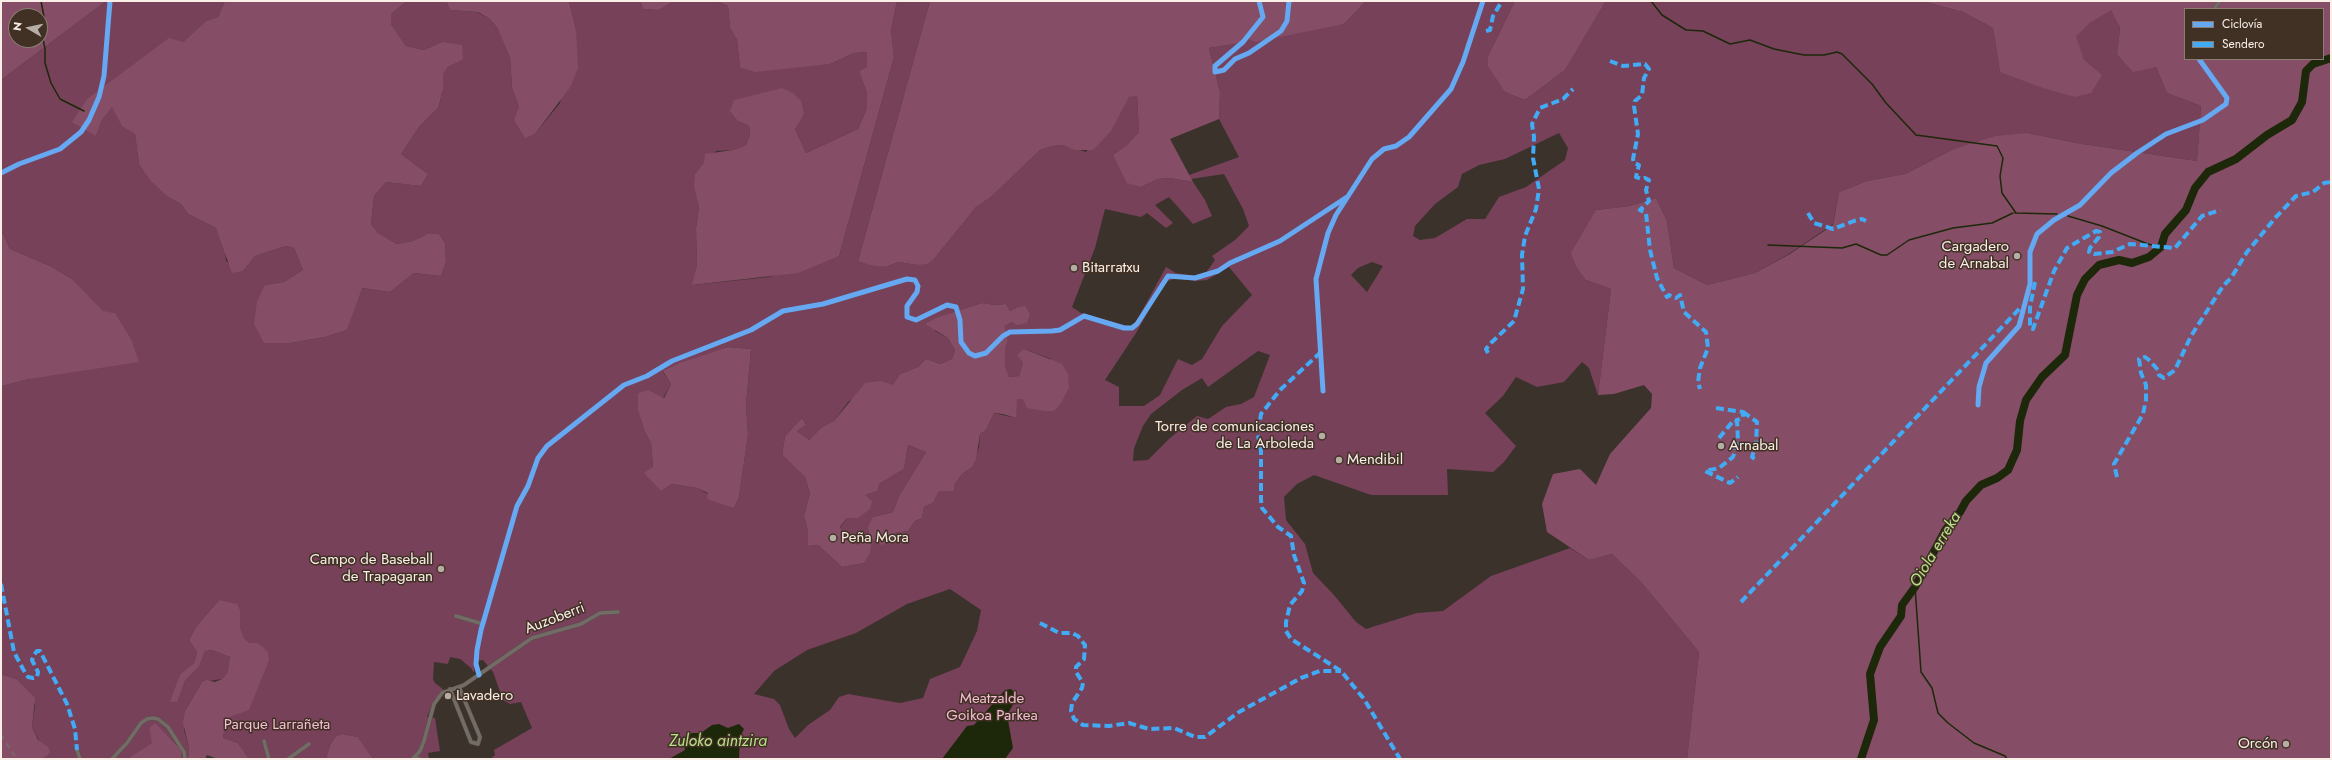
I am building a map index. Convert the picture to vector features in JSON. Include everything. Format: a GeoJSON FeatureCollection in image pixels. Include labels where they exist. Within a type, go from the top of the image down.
{"type":"FeatureCollection","features":[{"type":"Feature","properties":{"kind":"street"},"geometry":{"type":"LineString","coordinates":[[1259,1],[1263,18],[1243,42],[1215,66],[1215,72],[1224,70],[1236,59],[1249,53],[1281,31],[1288,21],[1289,1]]}},
{"type":"Feature","properties":{"kind":"street"},"geometry":{"type":"LineString","coordinates":[[479,675],[477,650],[483,624],[517,506],[542,452],[618,390],[633,381],[647,376],[667,364],[751,330],[783,311],[824,304],[907,279],[915,280],[918,286],[917,292],[907,306],[908,317],[916,320],[947,306],[956,307],[960,320],[961,342],[969,353],[975,356],[986,353],[1003,336],[1010,332],[1052,332],[1060,330],[1084,316],[1124,328],[1132,328],[1137,324],[1160,285],[1168,276],[1195,278],[1214,273],[1230,263],[1280,240],[1347,197],[1372,159],[1384,149],[1396,146],[1409,137],[1451,89],[1463,62],[1484,1]]}},
{"type":"Feature","properties":{"kind":"street"},"geometry":{"type":"LineString","coordinates":[[1978,405],[1979,387],[1986,363],[2019,326],[2030,284],[2030,252],[2037,234],[2054,220],[2080,205],[2111,173],[2137,153],[2166,134],[2203,120],[2226,104],[2227,98],[2200,60]]}},
{"type":"Feature","properties":{"kind":"street","name":"Auzoberri"},"geometry":{"type":"LineString","coordinates":[[413,759],[420,751],[434,704],[442,693],[459,687],[479,675],[536,636],[581,624],[600,612],[618,612]]}},
{"type":"Feature","properties":{"kind":"street"},"geometry":{"type":"LineString","coordinates":[[456,616],[483,624]]}},
{"type":"Feature","properties":{"kind":"street"},"geometry":{"type":"LineString","coordinates":[[450,690],[471,742],[478,744],[480,737],[459,687]]}},
{"type":"Feature","properties":{"kind":"street"},"geometry":{"type":"LineString","coordinates":[[112,759],[127,743],[141,723],[147,719],[153,718],[158,719],[168,727],[184,752],[185,759]]}},
{"type":"Feature","properties":{"kind":"street"},"geometry":{"type":"LineString","coordinates":[[264,741],[269,759]]}},
{"type":"Feature","properties":{"kind":"street"},"geometry":{"type":"LineString","coordinates":[[288,759],[309,744]]}},
{"type":"Feature","properties":{"kind":"street"},"geometry":{"type":"LineString","coordinates":[[77,750],[80,759]]}},
{"type":"Feature","properties":{"kind":"street","name":"Auzoberri"},"geometry":{"type":"LineString","coordinates":[[413,759],[420,759]]}},
{"type":"Feature","properties":{"kind":"green space"},"geometry":{"type":"Polygon","coordinates":[[[106,1],[225,1],[218,17],[206,21],[183,42],[87,99],[96,136],[102,120],[112,106],[122,125],[135,134],[139,164],[168,197],[181,204],[188,214],[216,228],[225,250],[226,261],[243,271],[255,256],[286,246],[294,248],[303,270],[284,282],[265,285],[290,343],[325,337],[347,330],[361,288],[390,292],[414,273],[441,276],[446,262],[445,243],[439,234],[427,234],[413,241],[397,244],[378,233],[371,224],[374,196],[386,182],[421,186],[428,174],[401,154],[419,127],[438,108],[443,90],[443,75],[448,67],[463,60],[442,42],[424,50],[406,46],[391,24],[391,14],[407,1],[446,1],[450,10],[477,12],[490,19],[506,43],[510,57],[512,88],[519,107],[535,134],[560,103],[576,30],[569,1],[640,1],[643,9],[659,10],[674,1],[717,1],[728,6],[730,28],[737,40],[740,67],[830,64],[854,53],[867,52],[867,67],[859,71],[867,93],[867,108],[858,129],[806,153],[795,129],[738,121],[749,126],[750,135],[746,145],[733,150],[716,151],[695,174],[699,207],[696,228],[697,265],[693,285],[769,277],[839,256],[894,57],[891,30],[897,1],[930,1],[858,261],[886,267],[898,262],[917,265],[934,259],[976,207],[991,197],[1040,150],[1052,146],[1063,145],[1086,152],[1120,111],[1129,97],[1137,95],[1139,132],[1127,145],[1113,155],[1141,187],[1158,179],[1170,178],[1193,182],[1205,200],[1212,216],[1193,224],[1169,197],[1155,205],[1173,223],[1166,228],[1147,213],[1141,217],[1105,209],[1095,248],[1072,307],[1081,313],[1131,327],[1136,322],[1166,267],[1176,273],[1196,276],[1205,274],[1215,260],[1212,256],[1235,240],[1249,226],[1243,209],[1224,174],[1191,179],[1189,175],[1239,157],[1219,119],[1220,92],[1209,48],[1241,43],[1245,37],[1344,24],[1366,1],[1515,1],[1488,56],[1505,92],[1525,100],[1565,70],[1606,1],[1922,1],[1963,12],[1993,28],[2000,72],[2084,60],[2075,36],[2090,23],[2111,9],[2120,28],[2117,54],[2156,67],[2167,93],[2201,106],[2197,161],[2076,143],[2028,133],[1954,149],[1905,174],[1867,181],[1839,192],[1833,224],[1789,254],[1755,273],[1707,285],[1674,268],[1667,221],[1656,198],[1630,206],[1596,210],[1586,280],[1611,289],[1598,395],[1589,368],[1582,362],[1564,382],[1537,387],[1516,377],[1503,396],[1485,413],[1516,446],[1504,462],[1493,472],[1447,469],[1448,495],[1371,495],[1314,475],[1297,484],[1284,497],[1286,520],[1305,544],[1313,573],[1334,595],[1356,622],[1366,629],[1417,613],[1443,611],[1491,576],[1570,548],[1589,560],[1612,554],[1641,582],[1699,652],[1687,759],[490,759],[495,755],[494,750],[532,728],[521,702],[510,704],[503,700],[493,672],[483,660],[475,661],[474,673],[471,668],[460,659],[450,657],[448,664],[434,662],[433,679],[435,683],[444,690],[434,700],[427,717],[435,718],[440,751],[428,753],[429,759],[373,759],[358,737],[342,734],[336,736],[330,745],[326,759],[249,759],[238,743],[223,738],[226,721],[232,716],[257,643],[250,643],[244,638],[240,629],[240,610],[219,600],[196,627],[189,640],[197,652],[194,663],[180,674],[171,702],[177,701],[185,681],[199,667],[205,651],[212,650],[230,657],[227,673],[222,679],[202,682],[185,711],[184,730],[189,747],[188,759],[181,759],[182,749],[155,724],[149,728],[153,743],[146,750],[128,759],[41,759],[47,756],[32,727],[35,705],[16,679],[1,674],[1,384],[2,386],[29,379],[115,313],[103,312],[72,279],[50,266],[10,249],[1,230],[1,80],[44,48],[48,48],[48,45],[106,1]],[[1559,133],[1505,159],[1479,165],[1462,174],[1458,187],[1435,204],[1415,226],[1413,236],[1420,240],[1435,238],[1467,219],[1485,219],[1499,197],[1526,187],[1565,160],[1568,148],[1559,133]],[[1372,262],[1358,268],[1351,275],[1367,292],[1383,266],[1372,262]],[[1229,267],[1207,280],[1195,281],[1177,278],[1165,282],[1136,333],[1105,380],[1119,387],[1119,406],[1144,406],[1160,395],[1178,359],[1192,365],[1202,359],[1222,326],[1252,295],[1229,267]],[[982,303],[938,317],[935,331],[948,338],[955,350],[952,359],[940,364],[926,359],[918,367],[900,374],[893,386],[881,381],[848,402],[834,421],[822,427],[809,440],[797,431],[806,425],[802,418],[785,436],[782,455],[805,477],[810,493],[804,516],[808,532],[808,546],[818,545],[842,567],[864,563],[870,554],[844,537],[840,528],[864,495],[878,491],[879,484],[904,469],[908,445],[926,452],[899,496],[893,512],[873,517],[894,533],[908,531],[915,521],[922,518],[924,507],[933,503],[939,491],[954,491],[955,484],[962,474],[972,467],[979,447],[980,434],[986,430],[994,413],[1016,418],[1016,399],[1023,399],[1051,359],[1024,349],[1023,363],[1019,376],[1009,377],[1005,365],[1005,348],[1008,341],[1003,326],[1012,322],[1016,308],[1010,311],[1006,304],[995,305],[982,303]],[[728,347],[663,372],[671,384],[663,398],[649,390],[638,411],[645,432],[651,441],[653,467],[661,491],[672,484],[697,488],[734,508],[739,497],[748,435],[746,405],[751,349],[728,347]],[[1258,351],[1208,387],[1202,378],[1182,390],[1151,414],[1143,426],[1134,448],[1133,461],[1148,460],[1170,438],[1197,416],[1208,419],[1226,407],[1241,404],[1254,397],[1270,355],[1258,351]],[[950,589],[907,604],[856,633],[807,650],[774,671],[754,694],[774,699],[780,705],[789,729],[795,738],[808,725],[830,710],[839,697],[848,694],[900,703],[923,698],[930,679],[960,667],[977,631],[981,610],[950,589]]]}},
{"type":"Feature","properties":{"kind":"shaded area"},"geometry":{"type":"Polygon","coordinates":[[[1,1],[106,1],[48,45],[48,8],[8,8],[8,48],[44,48],[1,80],[1,1]]]}},
{"type":"Feature","properties":{"kind":"shaded area"},"geometry":{"type":"Polygon","coordinates":[[[225,1],[407,1],[391,14],[391,24],[406,46],[424,50],[442,42],[462,45],[463,60],[448,67],[443,75],[443,90],[438,108],[419,127],[401,154],[428,174],[421,186],[386,182],[374,196],[371,224],[378,233],[397,244],[413,241],[427,234],[439,234],[445,243],[446,262],[441,276],[414,273],[390,292],[362,288],[347,330],[325,337],[290,343],[264,343],[254,324],[257,301],[265,285],[284,282],[303,270],[294,248],[286,246],[255,256],[243,271],[232,273],[216,228],[188,214],[181,204],[168,197],[151,181],[139,164],[135,134],[122,126],[112,107],[102,120],[96,136],[72,122],[87,99],[169,38],[183,42],[206,21],[218,17],[225,1]]]}},
{"type":"Feature","properties":{"kind":"shaded area"},"geometry":{"type":"Polygon","coordinates":[[[446,1],[569,1],[576,30],[578,68],[571,86],[535,134],[525,138],[514,120],[519,107],[512,88],[510,57],[498,29],[490,19],[478,12],[450,10],[446,1]]]}},
{"type":"Feature","properties":{"kind":"shaded area"},"geometry":{"type":"Polygon","coordinates":[[[640,1],[674,1],[659,10],[643,9],[640,1]]]}},
{"type":"Feature","properties":{"kind":"shaded area"},"geometry":{"type":"Polygon","coordinates":[[[717,1],[897,1],[891,30],[894,57],[839,256],[798,273],[692,285],[697,265],[696,228],[699,207],[694,186],[695,174],[704,163],[705,154],[733,150],[746,145],[750,135],[749,126],[738,121],[730,111],[734,100],[782,88],[793,93],[801,101],[804,114],[795,129],[806,153],[858,129],[867,108],[867,93],[859,71],[867,67],[867,52],[854,53],[830,64],[755,72],[740,67],[737,40],[730,28],[728,6],[717,1]]]}},
{"type":"Feature","properties":{"kind":"shaded area"},"geometry":{"type":"Polygon","coordinates":[[[930,1],[1366,1],[1344,24],[1255,42],[1245,37],[1241,43],[1209,48],[1220,92],[1219,119],[1170,139],[1193,182],[1170,178],[1158,179],[1141,187],[1127,183],[1113,155],[1127,145],[1139,132],[1137,96],[1129,97],[1111,131],[1093,150],[1075,150],[1063,145],[1052,146],[1040,150],[991,197],[976,207],[934,259],[927,264],[917,265],[898,262],[886,267],[870,265],[858,261],[930,1]]]}},
{"type":"Feature","properties":{"kind":"shaded area"},"geometry":{"type":"Polygon","coordinates":[[[1515,1],[1606,1],[1565,70],[1525,100],[1505,92],[1488,66],[1488,56],[1515,1]]]}},
{"type":"Feature","properties":{"kind":"shaded area"},"geometry":{"type":"Polygon","coordinates":[[[1922,1],[2331,1],[2331,759],[1687,759],[1699,652],[1641,582],[1612,554],[1589,560],[1547,532],[1542,504],[1553,474],[1580,469],[1596,485],[1610,454],[1651,408],[1652,394],[1644,385],[1614,394],[1598,395],[1611,289],[1586,280],[1576,266],[1571,253],[1596,210],[1630,206],[1656,198],[1667,221],[1674,268],[1707,285],[1755,273],[1790,254],[1833,225],[1839,192],[1867,181],[1905,174],[1954,149],[1996,136],[2028,133],[2076,143],[2197,161],[2201,106],[2167,93],[2156,67],[2133,72],[2117,54],[2120,28],[2111,10],[2090,23],[2076,36],[2084,60],[2102,75],[2091,93],[2075,97],[2043,88],[2000,72],[1993,28],[1963,12],[1922,1]]]}},
{"type":"Feature","properties":{"kind":"shaded area"},"geometry":{"type":"Polygon","coordinates":[[[1,230],[10,249],[50,266],[72,279],[103,311],[115,313],[132,341],[139,362],[29,379],[2,386],[1,230]]]}},
{"type":"Feature","properties":{"kind":"shaded area"},"geometry":{"type":"Polygon","coordinates":[[[982,303],[995,305],[1006,304],[1010,311],[1025,306],[1030,314],[1027,323],[1017,325],[1012,322],[1004,326],[1008,341],[1005,348],[1005,365],[1009,377],[1019,376],[1023,363],[1017,355],[1024,349],[1062,364],[1068,374],[1069,388],[1061,403],[1054,411],[1044,411],[1027,408],[1023,399],[1017,399],[1016,418],[994,413],[986,430],[980,434],[976,459],[972,467],[962,474],[955,484],[954,491],[939,491],[933,503],[924,507],[922,518],[915,521],[908,531],[895,533],[892,540],[882,545],[870,537],[868,527],[873,517],[893,512],[899,496],[926,452],[908,445],[904,469],[879,484],[878,491],[865,495],[872,501],[870,509],[858,518],[847,518],[840,527],[844,537],[851,543],[858,545],[864,539],[871,544],[870,554],[864,563],[842,567],[818,545],[808,546],[808,532],[804,516],[810,493],[805,477],[782,455],[785,436],[802,418],[806,425],[797,431],[809,440],[822,427],[834,421],[865,383],[881,381],[893,385],[900,374],[918,367],[926,359],[940,364],[952,359],[955,350],[948,338],[925,324],[938,317],[982,303]]]}},
{"type":"Feature","properties":{"kind":"shaded area"},"geometry":{"type":"Polygon","coordinates":[[[728,347],[751,349],[746,405],[748,435],[739,497],[734,508],[707,499],[708,493],[697,488],[672,484],[661,491],[644,473],[653,467],[651,442],[645,432],[638,411],[638,393],[649,390],[664,398],[671,384],[663,371],[680,363],[728,347]]]}},
{"type":"Feature","properties":{"kind":"shaded area"},"geometry":{"type":"Polygon","coordinates":[[[219,600],[237,604],[240,610],[240,628],[244,638],[250,643],[257,643],[263,647],[268,652],[269,660],[249,710],[232,716],[226,721],[223,738],[238,743],[249,759],[218,759],[207,755],[205,759],[188,759],[189,747],[183,723],[185,711],[202,682],[207,680],[215,682],[222,679],[227,673],[230,657],[212,650],[205,651],[199,667],[185,681],[177,702],[170,702],[180,674],[194,663],[197,652],[189,640],[196,627],[219,600]]]}},
{"type":"Feature","properties":{"kind":"shaded area"},"geometry":{"type":"Polygon","coordinates":[[[1,674],[16,679],[35,698],[32,727],[38,740],[48,747],[50,752],[47,756],[41,759],[1,759],[1,674]]]}},
{"type":"Feature","properties":{"kind":"shaded area"},"geometry":{"type":"Polygon","coordinates":[[[155,723],[182,750],[181,759],[128,759],[152,743],[149,728],[155,723]]]}},
{"type":"Feature","properties":{"kind":"shaded area"},"geometry":{"type":"Polygon","coordinates":[[[342,734],[358,737],[373,759],[326,759],[330,745],[336,736],[342,734]]]}},
{"type":"Feature","properties":{"kind":"water"},"geometry":{"type":"Polygon","coordinates":[[[1011,689],[1018,696],[1007,715],[1013,748],[1005,759],[942,759],[967,726],[974,725],[1005,690],[1011,689]]]}},
{"type":"Feature","properties":{"kind":"water","name":"Zuloko aintzira"},"geometry":{"type":"Polygon","coordinates":[[[719,724],[728,728],[739,724],[744,729],[740,737],[739,759],[669,759],[685,750],[683,739],[692,733],[701,733],[712,725],[719,724]]]}},
{"type":"Feature","properties":{"kind":"waterway"},"geometry":{"type":"LineString","coordinates":[[41,1],[45,22],[43,39],[45,63],[51,83],[60,99],[84,111]]}},
{"type":"Feature","properties":{"kind":"waterway"},"geometry":{"type":"LineString","coordinates":[[1651,1],[1662,15],[1686,30],[1703,31],[1730,44],[1750,40],[1774,49],[1804,55],[1824,55],[1837,52],[1842,54],[1872,84],[1886,103],[1916,135],[1997,146],[2003,158],[2000,176],[2002,193],[2016,213]]}},
{"type":"Feature","properties":{"kind":"waterway","name":"Oiola erreka"},"geometry":{"type":"LineString","coordinates":[[1861,759],[1874,720],[1870,674],[1880,647],[1901,616],[1902,605],[1915,587],[1946,529],[1960,512],[1966,501],[1981,485],[1997,478],[2008,470],[2017,450],[2020,421],[2026,400],[2042,377],[2065,355],[2077,295],[2085,279],[2099,265],[2119,260],[2132,263],[2149,257],[2161,247],[2165,234],[2186,210],[2195,188],[2208,172],[2236,159],[2267,135],[2292,120],[2302,102],[2306,71],[2313,64],[2331,58]]}},
{"type":"Feature","properties":{"kind":"waterway"},"geometry":{"type":"LineString","coordinates":[[1768,245],[1842,248],[1856,244],[1881,255],[1887,255],[1909,240],[1953,228],[1992,223],[2013,213]]}},
{"type":"Feature","properties":{"kind":"waterway"},"geometry":{"type":"LineString","coordinates":[[2015,213],[2057,214]]}},
{"type":"Feature","properties":{"kind":"waterway"},"geometry":{"type":"LineString","coordinates":[[2068,216],[2102,226],[2148,244],[2161,247]]}},
{"type":"Feature","properties":{"kind":"waterway"},"geometry":{"type":"LineString","coordinates":[[1915,587],[1921,672],[1932,688],[1938,713],[1948,723],[1974,743],[2005,756],[2007,759]]}},
{"type":"Feature","properties":{"kind":"railway"},"geometry":{"type":"LineString","coordinates":[[1,735],[17,759]]}},
{"type":"Feature","properties":{"kind":"marked path"},"geometry":{"type":"LineString","coordinates":[[1486,31],[1490,30],[1493,16],[1502,1]]}},
{"type":"Feature","properties":{"kind":"marked path"},"geometry":{"type":"LineString","coordinates":[[1610,61],[1623,66],[1645,64],[1649,69],[1644,78],[1642,95],[1635,101],[1634,106],[1638,134],[1633,159],[1634,163],[1639,165],[1636,177],[1649,180],[1646,190],[1649,201],[1640,210],[1646,213],[1650,250],[1657,278],[1667,297],[1669,295],[1676,298],[1680,295],[1684,312],[1706,332],[1708,348],[1700,368],[1698,382],[1700,389]]}},
{"type":"Feature","properties":{"kind":"marked path"},"geometry":{"type":"LineString","coordinates":[[1488,353],[1486,349],[1514,321],[1523,289],[1522,255],[1525,236],[1536,209],[1539,189],[1533,158],[1534,137],[1532,124],[1540,108],[1563,99],[1573,89]]}},
{"type":"Feature","properties":{"kind":"marked path"},"geometry":{"type":"LineString","coordinates":[[2117,477],[2114,464],[2143,414],[2146,400],[2146,385],[2141,373],[2139,359],[2145,357],[2149,360],[2158,370],[2159,375],[2164,378],[2175,370],[2191,336],[2223,286],[2231,278],[2247,252],[2276,217],[2296,196],[2313,192],[2324,183],[2331,182]]}},
{"type":"Feature","properties":{"kind":"marked path"},"geometry":{"type":"LineString","coordinates":[[2035,282],[2030,307],[2030,328],[2033,329],[2054,271],[2067,248],[2096,231],[2100,232],[2099,237],[2090,248],[2089,252],[2094,254],[2112,252],[2130,244],[2175,248],[2202,216],[2220,210]]}},
{"type":"Feature","properties":{"kind":"marked path"},"geometry":{"type":"LineString","coordinates":[[1808,213],[1814,223],[1833,229],[1862,219],[1866,221]]}},
{"type":"Feature","properties":{"kind":"marked path"},"geometry":{"type":"LineString","coordinates":[[1741,602],[2022,306]]}},
{"type":"Feature","properties":{"kind":"marked path"},"geometry":{"type":"LineString","coordinates":[[1321,352],[1280,390],[1261,414],[1258,435],[1261,451],[1262,508],[1278,527],[1291,536],[1294,555],[1304,583],[1302,591],[1290,605],[1286,622],[1286,631],[1291,639],[1341,671],[1364,699],[1400,759]]}},
{"type":"Feature","properties":{"kind":"marked path"},"geometry":{"type":"LineString","coordinates":[[1716,408],[1743,412],[1743,417],[1736,421]]}},
{"type":"Feature","properties":{"kind":"marked path"},"geometry":{"type":"LineString","coordinates":[[1743,412],[1757,422],[1756,444],[1752,457],[1756,460]]}},
{"type":"Feature","properties":{"kind":"marked path"},"geometry":{"type":"LineString","coordinates":[[1719,438],[1734,420],[1737,421],[1738,441],[1733,457],[1719,468],[1705,471],[1730,483],[1738,477]]}},
{"type":"Feature","properties":{"kind":"marked path"},"geometry":{"type":"LineString","coordinates":[[1,584],[14,652],[28,677],[33,678],[37,677],[38,672],[32,660],[37,651],[40,651],[67,704],[75,729],[77,750]]}},
{"type":"Feature","properties":{"kind":"marked path"},"geometry":{"type":"LineString","coordinates":[[1040,623],[1059,633],[1072,633],[1078,636],[1085,645],[1084,659],[1076,667],[1076,672],[1083,683],[1082,688],[1072,703],[1071,711],[1074,719],[1083,725],[1109,726],[1129,723],[1149,729],[1174,728],[1195,737],[1205,737],[1239,712],[1301,678],[1320,671],[1341,671]]}},
{"type":"Feature","properties":{"kind":"cycle path"},"geometry":{"type":"LineString","coordinates":[[1,173],[19,164],[60,149],[81,132],[89,120],[99,97],[104,76],[110,1]]}},
{"type":"Feature","properties":{"kind":"cycle path"},"geometry":{"type":"LineString","coordinates":[[1259,1],[1263,17],[1243,42],[1215,66],[1215,72],[1224,70],[1235,59],[1249,53],[1281,31],[1287,21],[1289,1]]}},
{"type":"Feature","properties":{"kind":"cycle path"},"geometry":{"type":"LineString","coordinates":[[1323,391],[1316,279],[1328,233],[1336,215],[1372,159],[1384,149],[1396,146],[1409,137],[1451,89],[1463,62],[1483,1]]}},
{"type":"Feature","properties":{"kind":"cycle path"},"geometry":{"type":"LineString","coordinates":[[1978,405],[1979,387],[1986,363],[2019,326],[2030,284],[2030,252],[2037,234],[2054,220],[2080,205],[2111,173],[2137,153],[2166,134],[2203,120],[2226,104],[2227,98],[2200,60]]}},
{"type":"Feature","properties":{"kind":"cycle path"},"geometry":{"type":"LineString","coordinates":[[479,675],[476,664],[481,630],[517,506],[528,486],[538,458],[547,446],[624,385],[647,376],[672,361],[751,330],[783,311],[823,304],[907,279],[915,280],[918,286],[917,292],[907,306],[907,317],[916,320],[947,305],[956,307],[960,320],[961,342],[969,353],[975,356],[986,353],[1003,336],[1010,332],[1060,330],[1084,316],[1124,328],[1132,328],[1137,324],[1168,276],[1195,278],[1218,271],[1230,263],[1280,241],[1347,197]]}},
{"type":"Feature","properties":{"kind":"place","name":"Cargadero de Arnabal"},"geometry":{"type":"Point","coordinates":[2017,256]}},
{"type":"Feature","properties":{"kind":"place","name":"Bitarratxu"},"geometry":{"type":"Point","coordinates":[1074,268]}},
{"type":"Feature","properties":{"kind":"place","name":"Torre de comunicaciones de La Arboleda"},"geometry":{"type":"Point","coordinates":[1322,436]}},
{"type":"Feature","properties":{"kind":"place","name":"Arnabal"},"geometry":{"type":"Point","coordinates":[1721,446]}},
{"type":"Feature","properties":{"kind":"place","name":"Mendibil"},"geometry":{"type":"Point","coordinates":[1339,460]}},
{"type":"Feature","properties":{"kind":"place","name":"Peña Mora"},"geometry":{"type":"Point","coordinates":[833,538]}},
{"type":"Feature","properties":{"kind":"place","name":"Campo de Baseball de Trapagaran"},"geometry":{"type":"Point","coordinates":[441,569]}},
{"type":"Feature","properties":{"kind":"place","name":"Lavadero"},"geometry":{"type":"Point","coordinates":[448,696]}},
{"type":"Feature","properties":{"kind":"place","name":"Orcón"},"geometry":{"type":"Point","coordinates":[2286,744]}},
{"type":"Feature","properties":{"kind":"park label","name":"Meatzalde Goikoa Parkea"},"geometry":{"type":"Point","coordinates":[992,708]}},
{"type":"Feature","properties":{"kind":"park label","name":"Parque Larrañeta"},"geometry":{"type":"Point","coordinates":[277,725]}}]}
